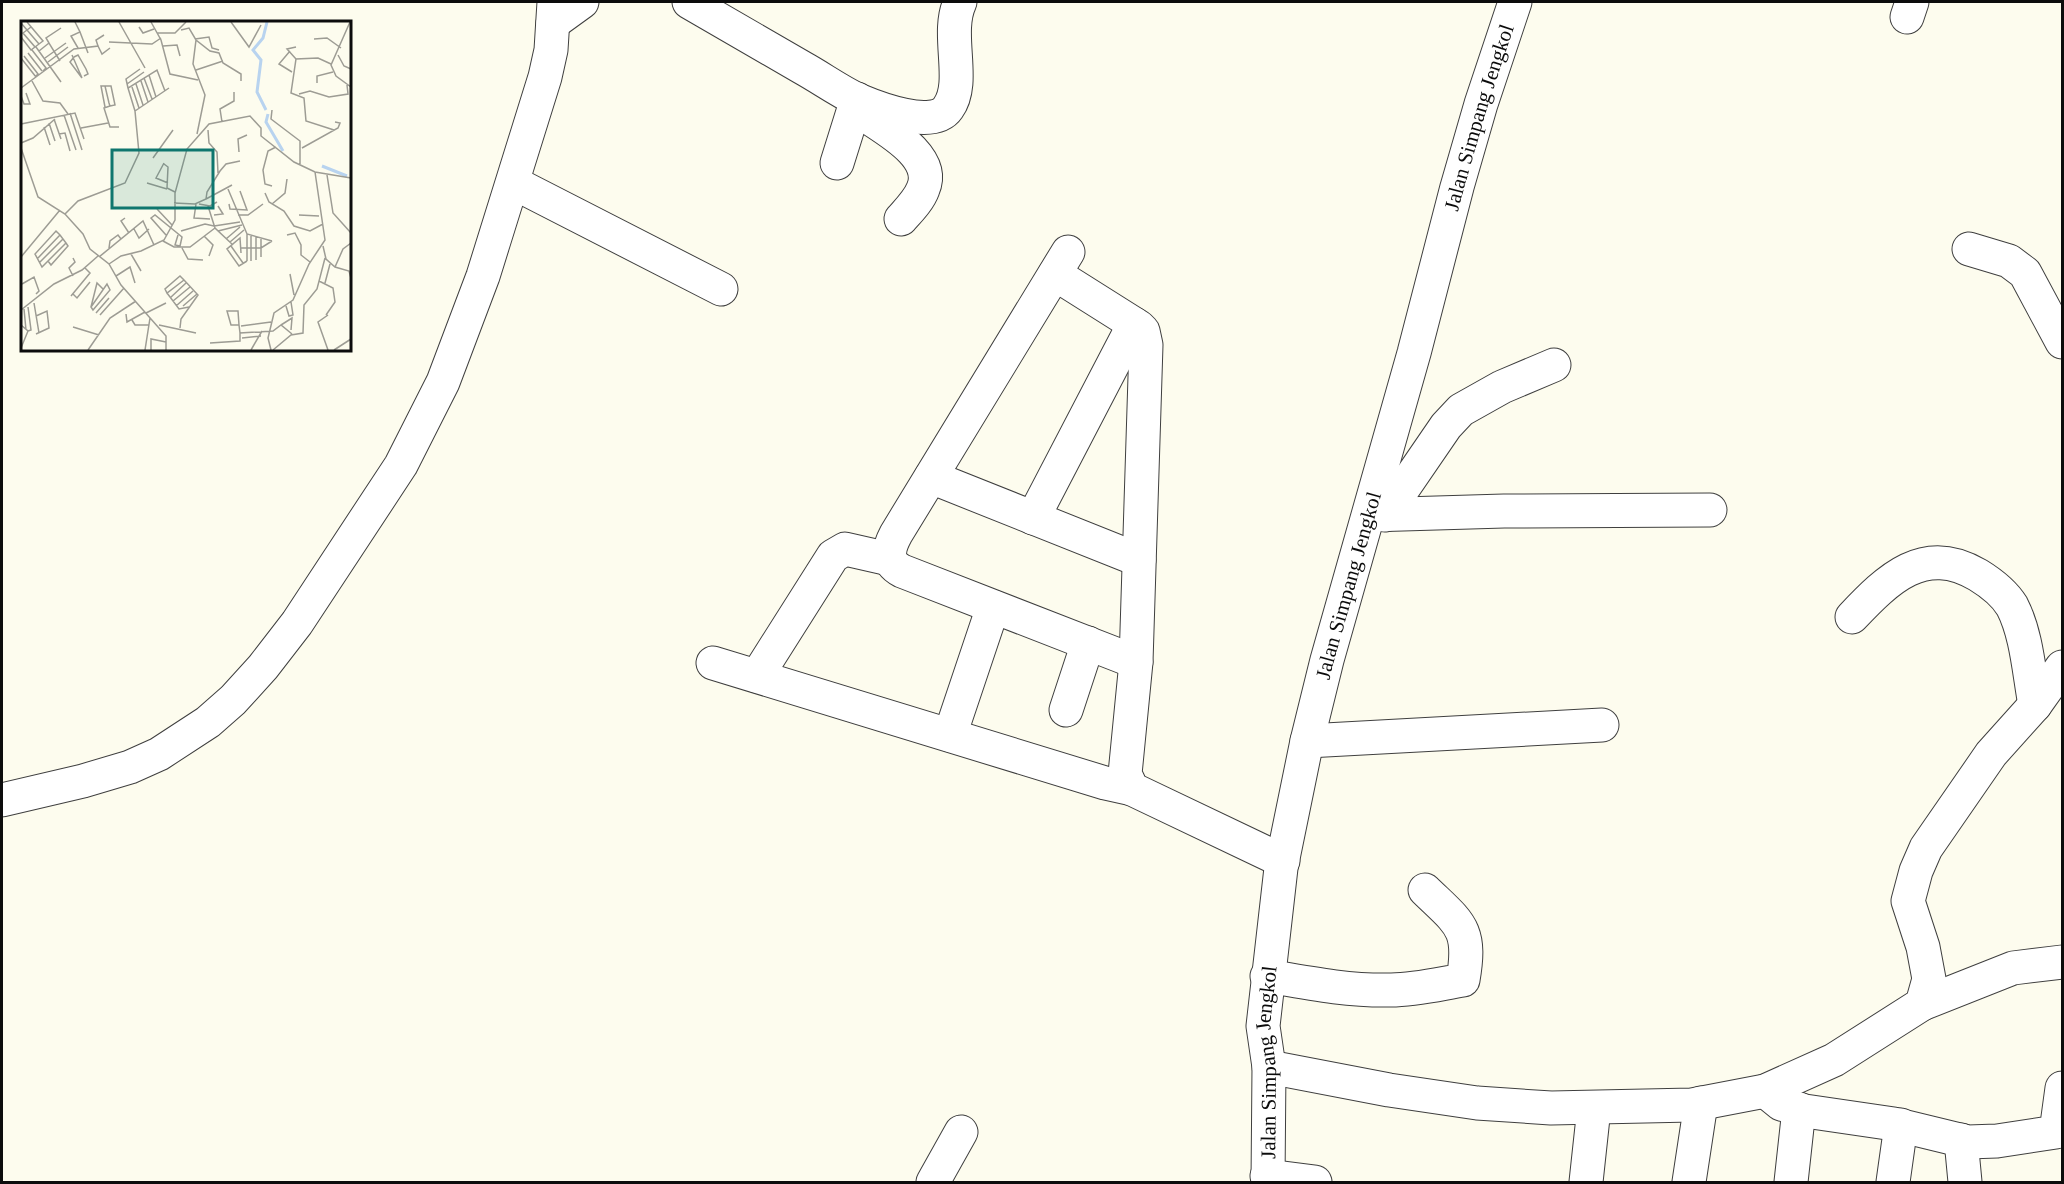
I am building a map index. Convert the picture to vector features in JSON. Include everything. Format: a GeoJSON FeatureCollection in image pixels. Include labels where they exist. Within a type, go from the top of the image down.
{"type":"FeatureCollection","features":[{"type":"Feature","properties":{"kind":"street"},"geometry":{"type":"LineString","coordinates":[[2,800],[93,779],[130,767],[159,754],[208,722],[233,700],[263,667],[297,623],[401,465],[443,382],[483,276],[514,183],[545,77],[554,12],[582,2]]}},
{"type":"Feature","properties":{"kind":"street"},"geometry":{"type":"LineString","coordinates":[[689,2],[856,104],[914,150],[925,169],[925,183],[923,190],[901,219]]}},
{"type":"Feature","properties":{"kind":"street"},"geometry":{"type":"LineString","coordinates":[[856,104],[910,116],[931,117],[947,111],[955,91],[953,29],[960,2]]}},
{"type":"Feature","properties":{"kind":"street","name":"Jalan Simpang Jengkol"},"geometry":{"type":"LineString","coordinates":[[1267,1179],[1269,1067],[1263,1026],[1267,976],[1283,861],[1307,741],[1328,660],[1377,515],[1414,353],[1457,187],[1481,104],[1515,2]]}},
{"type":"Feature","properties":{"kind":"street"},"geometry":{"type":"LineString","coordinates":[[837,164],[856,104]]}},
{"type":"Feature","properties":{"kind":"street"},"geometry":{"type":"LineString","coordinates":[[514,183],[721,289]]}},
{"type":"Feature","properties":{"kind":"street"},"geometry":{"type":"LineString","coordinates":[[1969,249],[2009,261],[2025,273],[2062,342]]}},
{"type":"Feature","properties":{"kind":"street"},"geometry":{"type":"LineString","coordinates":[[1132,789],[1125,774],[1136,662],[1147,362],[1145,337],[1143,331],[1061,263],[891,542],[889,559],[895,568],[902,571],[1136,662]]}},
{"type":"Feature","properties":{"kind":"street"},"geometry":{"type":"LineString","coordinates":[[1033,518],[1134,324]]}},
{"type":"Feature","properties":{"kind":"street"},"geometry":{"type":"LineString","coordinates":[[1377,515],[1461,410],[1502,387],[1554,365]]}},
{"type":"Feature","properties":{"kind":"street"},"geometry":{"type":"LineString","coordinates":[[931,477],[1140,560]]}},
{"type":"Feature","properties":{"kind":"street"},"geometry":{"type":"LineString","coordinates":[[1377,515],[1504,511],[1710,510]]}},
{"type":"Feature","properties":{"kind":"street"},"geometry":{"type":"LineString","coordinates":[[757,676],[833,556],[845,549],[889,559]]}},
{"type":"Feature","properties":{"kind":"street"},"geometry":{"type":"LineString","coordinates":[[1852,617],[1887,581],[1910,568],[1940,563],[1958,566],[1973,572],[1998,589],[2011,604],[2020,625],[2035,705]]}},
{"type":"Feature","properties":{"kind":"street"},"geometry":{"type":"LineString","coordinates":[[950,735],[993,607]]}},
{"type":"Feature","properties":{"kind":"street"},"geometry":{"type":"LineString","coordinates":[[1065,710],[1088,643]]}},
{"type":"Feature","properties":{"kind":"street"},"geometry":{"type":"LineString","coordinates":[[713,663],[1132,789],[1283,861]]}},
{"type":"Feature","properties":{"kind":"street"},"geometry":{"type":"LineString","coordinates":[[1922,1004],[1929,979],[1923,947],[1908,901],[1916,871],[1926,848],[1991,754],[2035,705],[2062,667]]}},
{"type":"Feature","properties":{"kind":"street"},"geometry":{"type":"LineString","coordinates":[[1307,741],[1602,725]]}},
{"type":"Feature","properties":{"kind":"street"},"geometry":{"type":"LineString","coordinates":[[1267,976],[1369,990],[1414,989],[1463,980],[1467,949],[1463,932],[1454,919],[1425,890]]}},
{"type":"Feature","properties":{"kind":"street"},"geometry":{"type":"LineString","coordinates":[[1269,1067],[1389,1090],[1476,1103],[1551,1108],[1692,1105],[1765,1091],[1834,1060],[1922,1004],[2013,968],[2062,962]]}},
{"type":"Feature","properties":{"kind":"street"},"geometry":{"type":"LineString","coordinates":[[1765,1091],[1781,1104],[1799,1110],[1900,1125],[1961,1140],[1997,1141],[2059,1140],[2062,1088]]}},
{"type":"Feature","properties":{"kind":"street"},"geometry":{"type":"LineString","coordinates":[[1689,1182],[1701,1103]]}},
{"type":"Feature","properties":{"kind":"street"},"geometry":{"type":"LineString","coordinates":[[1586,1182],[1594,1108]]}},
{"type":"Feature","properties":{"kind":"street"},"geometry":{"type":"LineString","coordinates":[[1791,1182],[1799,1110]]}},
{"type":"Feature","properties":{"kind":"street"},"geometry":{"type":"LineString","coordinates":[[1893,1182],[1900,1125]]}},
{"type":"Feature","properties":{"kind":"street"},"geometry":{"type":"LineString","coordinates":[[933,1182],[961,1132]]}},
{"type":"Feature","properties":{"kind":"street"},"geometry":{"type":"LineString","coordinates":[[1961,1140],[1965,1182]]}},
{"type":"Feature","properties":{"kind":"street"},"geometry":{"type":"LineString","coordinates":[[1267,1179],[1315,1182]]}}]}
